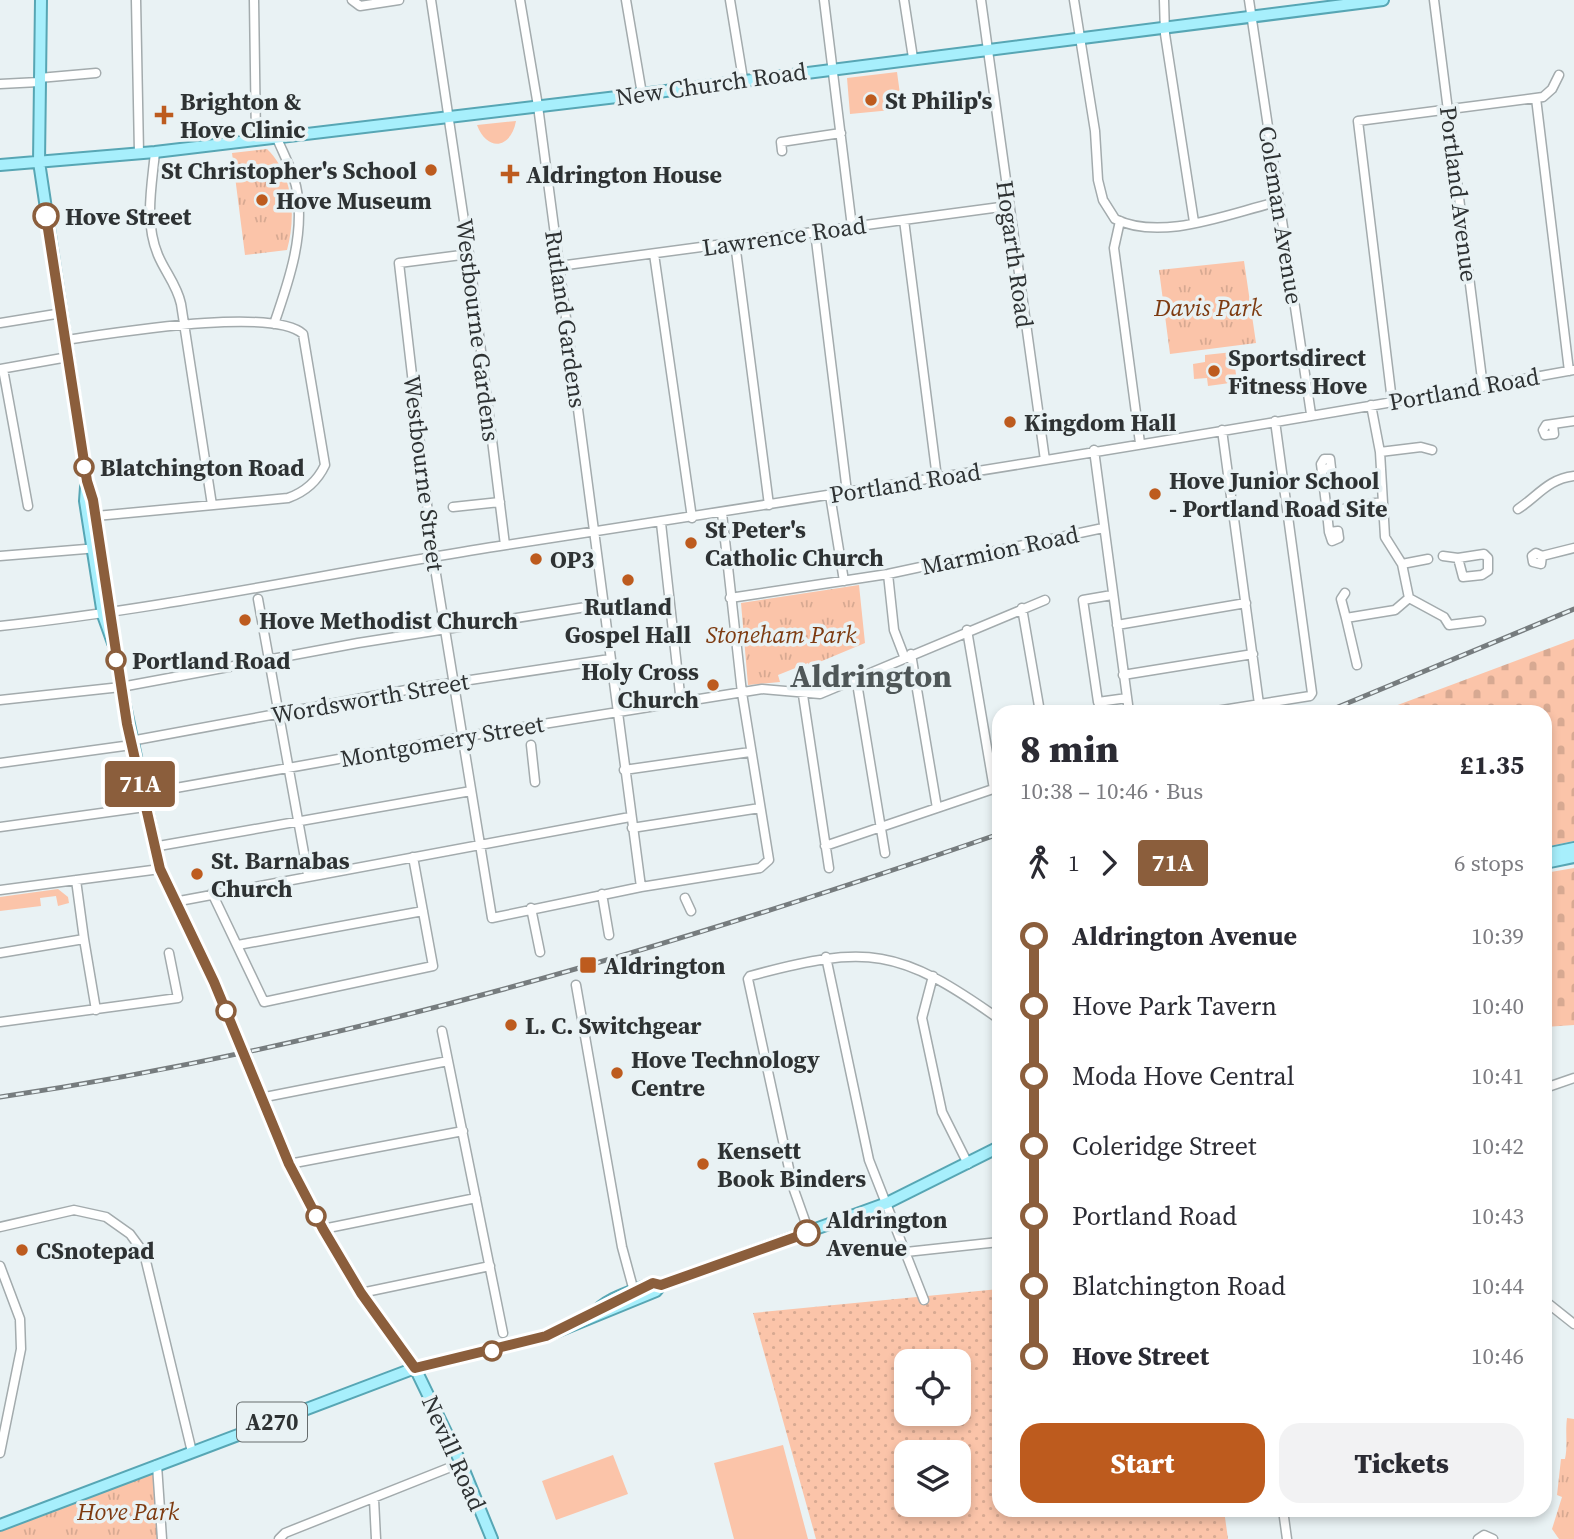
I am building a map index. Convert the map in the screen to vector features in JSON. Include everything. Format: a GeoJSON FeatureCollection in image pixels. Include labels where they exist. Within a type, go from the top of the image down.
{"type":"FeatureCollection","features":[{"type":"Feature","properties":{"kind":"main road"},"geometry":{"type":"LineString","coordinates":[[41,0],[39,162],[87,481],[96,516],[97,548]]}},
{"type":"Feature","properties":{"kind":"main road","name":"New Church Road"},"geometry":{"type":"LineString","coordinates":[[0,165],[155,152],[642,94],[834,67],[1383,0]]}},
{"type":"Feature","properties":{"kind":"main road"},"geometry":{"type":"LineString","coordinates":[[87,481],[85,501],[97,548]]}},
{"type":"Feature","properties":{"kind":"main road","name":"Nevill Road"},"geometry":{"type":"LineString","coordinates":[[97,548],[131,743],[160,869],[221,1000],[289,1164],[361,1293],[415,1368],[461,1463],[492,1539]]}},
{"type":"Feature","properties":{"kind":"main road"},"geometry":{"type":"LineString","coordinates":[[1552,853],[1574,848]]}},
{"type":"Feature","properties":{"kind":"main road"},"geometry":{"type":"LineString","coordinates":[[1552,862],[1574,857]]}},
{"type":"Feature","properties":{"kind":"main road","name":"A270"},"geometry":{"type":"LineString","coordinates":[[0,1525],[415,1368],[546,1336],[593,1315],[599,1307],[635,1295],[653,1283],[661,1285],[887,1203],[992,1151]]}},
{"type":"Feature","properties":{"kind":"street"},"geometry":{"type":"LineString","coordinates":[[136,0],[139,153]]}},
{"type":"Feature","properties":{"kind":"street"},"geometry":{"type":"LineString","coordinates":[[254,0],[256,139]]}},
{"type":"Feature","properties":{"kind":"street"},"geometry":{"type":"LineString","coordinates":[[352,0],[360,6],[399,0]]}},
{"type":"Feature","properties":{"kind":"street","name":"Westbourne Gardens"},"geometry":{"type":"LineString","coordinates":[[431,0],[469,254],[505,545]]}},
{"type":"Feature","properties":{"kind":"street","name":"Rutland Gardens"},"geometry":{"type":"LineString","coordinates":[[520,0],[538,106],[641,887]]}},
{"type":"Feature","properties":{"kind":"street"},"geometry":{"type":"LineString","coordinates":[[626,0],[642,94]]}},
{"type":"Feature","properties":{"kind":"street"},"geometry":{"type":"LineString","coordinates":[[730,0],[743,79]]}},
{"type":"Feature","properties":{"kind":"street"},"geometry":{"type":"LineString","coordinates":[[824,0],[852,227]]}},
{"type":"Feature","properties":{"kind":"street"},"geometry":{"type":"LineString","coordinates":[[904,0],[913,58]]}},
{"type":"Feature","properties":{"kind":"street","name":"Hogarth Road"},"geometry":{"type":"LineString","coordinates":[[981,0],[1045,460]]}},
{"type":"Feature","properties":{"kind":"street"},"geometry":{"type":"LineString","coordinates":[[1074,0],[1096,131],[1100,191],[1108,210],[1120,221],[1152,226],[1194,222],[1277,202]]}},
{"type":"Feature","properties":{"kind":"street"},"geometry":{"type":"LineString","coordinates":[[1164,0],[1194,222]]}},
{"type":"Feature","properties":{"kind":"street","name":"Coleman Avenue"},"geometry":{"type":"LineString","coordinates":[[1249,0],[1277,202],[1290,263],[1311,414]]}},
{"type":"Feature","properties":{"kind":"street","name":"Portland Avenue"},"geometry":{"type":"LineString","coordinates":[[1434,0],[1483,387]]}},
{"type":"Feature","properties":{"kind":"street"},"geometry":{"type":"LineString","coordinates":[[0,84],[96,74]]}},
{"type":"Feature","properties":{"kind":"street"},"geometry":{"type":"LineString","coordinates":[[1392,401],[1358,121],[1536,98],[1552,89],[1559,75]]}},
{"type":"Feature","properties":{"kind":"street"},"geometry":{"type":"LineString","coordinates":[[1536,98],[1572,371]]}},
{"type":"Feature","properties":{"kind":"street"},"geometry":{"type":"LineString","coordinates":[[782,151],[781,142],[841,133]]}},
{"type":"Feature","properties":{"kind":"street"},"geometry":{"type":"LineString","coordinates":[[274,324],[295,255],[299,218],[294,179],[276,136]]}},
{"type":"Feature","properties":{"kind":"street"},"geometry":{"type":"LineString","coordinates":[[155,152],[149,211],[152,234],[158,254],[179,293],[212,505]]}},
{"type":"Feature","properties":{"kind":"street","name":"Lawrence Road"},"geometry":{"type":"LineString","coordinates":[[559,266],[1008,206]]}},
{"type":"Feature","properties":{"kind":"street"},"geometry":{"type":"LineString","coordinates":[[904,220],[937,478]]}},
{"type":"Feature","properties":{"kind":"street"},"geometry":{"type":"LineString","coordinates":[[1120,221],[1114,248],[1140,443]]}},
{"type":"Feature","properties":{"kind":"street"},"geometry":{"type":"LineString","coordinates":[[815,232],[847,492]]}},
{"type":"Feature","properties":{"kind":"street"},"geometry":{"type":"LineString","coordinates":[[735,243],[769,505]]}},
{"type":"Feature","properties":{"kind":"street","name":"Westbourne Street"},"geometry":{"type":"LineString","coordinates":[[469,254],[398,263],[433,556],[492,918],[531,908]]}},
{"type":"Feature","properties":{"kind":"street"},"geometry":{"type":"LineString","coordinates":[[654,254],[691,518]]}},
{"type":"Feature","properties":{"kind":"street"},"geometry":{"type":"LineString","coordinates":[[0,323],[62,313]]}},
{"type":"Feature","properties":{"kind":"street"},"geometry":{"type":"LineString","coordinates":[[65,340],[184,323],[274,324],[298,330],[306,340],[325,465],[313,483],[302,493],[288,498],[96,516]]}},
{"type":"Feature","properties":{"kind":"street"},"geometry":{"type":"LineString","coordinates":[[28,506],[1,369],[68,357]]}},
{"type":"Feature","properties":{"kind":"street","name":"Portland Road"},"geometry":{"type":"LineString","coordinates":[[0,626],[108,614],[433,556],[662,523],[1572,371]]}},
{"type":"Feature","properties":{"kind":"street"},"geometry":{"type":"LineString","coordinates":[[1371,405],[1380,452],[1381,502],[1388,545],[1402,564],[1409,598],[1444,617],[1449,625],[1480,621]]}},
{"type":"Feature","properties":{"kind":"street"},"geometry":{"type":"LineString","coordinates":[[1253,705],[1312,693],[1275,421]]}},
{"type":"Feature","properties":{"kind":"street"},"geometry":{"type":"LineString","coordinates":[[1553,425],[1574,421]]}},
{"type":"Feature","properties":{"kind":"street"},"geometry":{"type":"LineString","coordinates":[[1222,430],[1259,704]]}},
{"type":"Feature","properties":{"kind":"street"},"geometry":{"type":"LineString","coordinates":[[1380,452],[1421,447],[1432,450]]}},
{"type":"Feature","properties":{"kind":"street"},"geometry":{"type":"LineString","coordinates":[[1094,450],[1128,705]]}},
{"type":"Feature","properties":{"kind":"street"},"geometry":{"type":"LineString","coordinates":[[1323,469],[1329,532]]}},
{"type":"Feature","properties":{"kind":"street"},"geometry":{"type":"LineString","coordinates":[[1518,509],[1534,499],[1551,481],[1574,477]]}},
{"type":"Feature","properties":{"kind":"street"},"geometry":{"type":"LineString","coordinates":[[831,495],[844,581]]}},
{"type":"Feature","properties":{"kind":"street"},"geometry":{"type":"LineString","coordinates":[[453,507],[500,502]]}},
{"type":"Feature","properties":{"kind":"street"},"geometry":{"type":"LineString","coordinates":[[1327,512],[1381,502]]}},
{"type":"Feature","properties":{"kind":"street"},"geometry":{"type":"LineString","coordinates":[[540,952],[531,908],[641,887],[683,889],[766,866],[769,860],[742,693],[722,513]]}},
{"type":"Feature","properties":{"kind":"street"},"geometry":{"type":"LineString","coordinates":[[662,523],[681,703]]}},
{"type":"Feature","properties":{"kind":"street","name":"Marmion Road"},"geometry":{"type":"LineString","coordinates":[[730,597],[888,574],[1103,528]]}},
{"type":"Feature","properties":{"kind":"street"},"geometry":{"type":"LineString","coordinates":[[0,556],[97,548]]}},
{"type":"Feature","properties":{"kind":"street"},"geometry":{"type":"LineString","coordinates":[[1542,556],[1574,548]]}},
{"type":"Feature","properties":{"kind":"street"},"geometry":{"type":"LineString","coordinates":[[1443,556],[1458,558]]}},
{"type":"Feature","properties":{"kind":"street"},"geometry":{"type":"LineString","coordinates":[[1402,564],[1428,559]]}},
{"type":"Feature","properties":{"kind":"street"},"geometry":{"type":"LineString","coordinates":[[888,574],[894,630],[908,655],[937,808]]}},
{"type":"Feature","properties":{"kind":"street"},"geometry":{"type":"LineString","coordinates":[[1345,593],[1341,599],[1357,665]]}},
{"type":"Feature","properties":{"kind":"street"},"geometry":{"type":"LineString","coordinates":[[1112,595],[1083,600],[1098,702],[1127,698]]}},
{"type":"Feature","properties":{"kind":"street"},"geometry":{"type":"LineString","coordinates":[[1346,618],[1395,610],[1409,598]]}},
{"type":"Feature","properties":{"kind":"street"},"geometry":{"type":"LineString","coordinates":[[258,599],[308,875]]}},
{"type":"Feature","properties":{"kind":"street"},"geometry":{"type":"LineString","coordinates":[[829,868],[803,695],[820,694],[967,630],[1045,600]]}},
{"type":"Feature","properties":{"kind":"street"},"geometry":{"type":"LineString","coordinates":[[1116,625],[1246,603]]}},
{"type":"Feature","properties":{"kind":"street"},"geometry":{"type":"LineString","coordinates":[[0,700],[121,687],[445,628],[605,604]]}},
{"type":"Feature","properties":{"kind":"street"},"geometry":{"type":"LineString","coordinates":[[1022,608],[1039,705]]}},
{"type":"Feature","properties":{"kind":"street"},"geometry":{"type":"LineString","coordinates":[[967,630],[992,762]]}},
{"type":"Feature","properties":{"kind":"street"},"geometry":{"type":"LineString","coordinates":[[1123,676],[1253,654]]}},
{"type":"Feature","properties":{"kind":"street","name":"Wordsworth Street"},"geometry":{"type":"LineString","coordinates":[[0,763],[131,743],[454,683],[610,659]]}},
{"type":"Feature","properties":{"kind":"street"},"geometry":{"type":"LineString","coordinates":[[856,677],[885,853]]}},
{"type":"Feature","properties":{"kind":"street","name":"Montgomery Street"},"geometry":{"type":"LineString","coordinates":[[142,794],[462,737],[742,693],[775,689],[803,695]]}},
{"type":"Feature","properties":{"kind":"street"},"geometry":{"type":"LineString","coordinates":[[529,726],[535,782]]}},
{"type":"Feature","properties":{"kind":"street"},"geometry":{"type":"LineString","coordinates":[[624,770],[750,752]]}},
{"type":"Feature","properties":{"kind":"street"},"geometry":{"type":"LineString","coordinates":[[825,846],[992,790]]}},
{"type":"Feature","properties":{"kind":"street"},"geometry":{"type":"LineString","coordinates":[[153,847],[471,791]]}},
{"type":"Feature","properties":{"kind":"street"},"geometry":{"type":"LineString","coordinates":[[0,827],[145,807]]}},
{"type":"Feature","properties":{"kind":"street"},"geometry":{"type":"LineString","coordinates":[[632,828],[760,808]]}},
{"type":"Feature","properties":{"kind":"street"},"geometry":{"type":"LineString","coordinates":[[174,902],[630,817]]}},
{"type":"Feature","properties":{"kind":"street"},"geometry":{"type":"LineString","coordinates":[[212,893],[264,1002],[433,966],[413,857]]}},
{"type":"Feature","properties":{"kind":"street"},"geometry":{"type":"LineString","coordinates":[[0,890],[160,869]]}},
{"type":"Feature","properties":{"kind":"street"},"geometry":{"type":"LineString","coordinates":[[76,880],[96,1010]]}},
{"type":"Feature","properties":{"kind":"street"},"geometry":{"type":"LineString","coordinates":[[683,889],[691,911]]}},
{"type":"Feature","properties":{"kind":"street"},"geometry":{"type":"LineString","coordinates":[[602,894],[609,935]]}},
{"type":"Feature","properties":{"kind":"street"},"geometry":{"type":"LineString","coordinates":[[238,945],[423,911]]}},
{"type":"Feature","properties":{"kind":"street"},"geometry":{"type":"LineString","coordinates":[[0,953],[84,939]]}},
{"type":"Feature","properties":{"kind":"street"},"geometry":{"type":"LineString","coordinates":[[0,1022],[178,998],[169,953]]}},
{"type":"Feature","properties":{"kind":"street"},"geometry":{"type":"LineString","coordinates":[[809,1232],[790,1176],[748,979],[750,976],[826,957],[876,956],[933,976],[992,1014]]}},
{"type":"Feature","properties":{"kind":"street"},"geometry":{"type":"LineString","coordinates":[[826,957],[869,1160],[924,1300]]}},
{"type":"Feature","properties":{"kind":"street"},"geometry":{"type":"LineString","coordinates":[[933,976],[922,1018],[942,1112],[968,1164]]}},
{"type":"Feature","properties":{"kind":"street"},"geometry":{"type":"LineString","coordinates":[[576,985],[622,1247],[635,1295]]}},
{"type":"Feature","properties":{"kind":"street"},"geometry":{"type":"LineString","coordinates":[[442,1031],[503,1333]]}},
{"type":"Feature","properties":{"kind":"street"},"geometry":{"type":"LineString","coordinates":[[260,1098],[449,1062]]}},
{"type":"Feature","properties":{"kind":"street"},"geometry":{"type":"LineString","coordinates":[[1552,1086],[1574,1078]]}},
{"type":"Feature","properties":{"kind":"street"},"geometry":{"type":"LineString","coordinates":[[289,1164],[463,1130]]}},
{"type":"Feature","properties":{"kind":"street"},"geometry":{"type":"LineString","coordinates":[[323,1229],[476,1199]]}},
{"type":"Feature","properties":{"kind":"street"},"geometry":{"type":"LineString","coordinates":[[0,1227],[74,1210],[86,1211],[106,1217],[138,1242],[173,1366],[192,1452]]}},
{"type":"Feature","properties":{"kind":"street"},"geometry":{"type":"LineString","coordinates":[[906,1252],[992,1243]]}},
{"type":"Feature","properties":{"kind":"street"},"geometry":{"type":"LineString","coordinates":[[0,1266],[20,1319],[20,1349],[0,1453]]}},
{"type":"Feature","properties":{"kind":"street"},"geometry":{"type":"LineString","coordinates":[[361,1293],[490,1266]]}},
{"type":"Feature","properties":{"kind":"street"},"geometry":{"type":"LineString","coordinates":[[1552,1307],[1574,1324]]}},
{"type":"Feature","properties":{"kind":"street"},"geometry":{"type":"LineString","coordinates":[[279,1539],[285,1533],[461,1463]]}},
{"type":"Feature","properties":{"kind":"street"},"geometry":{"type":"LineString","coordinates":[[156,1465],[162,1539]]}},
{"type":"Feature","properties":{"kind":"street"},"geometry":{"type":"LineString","coordinates":[[374,1499],[376,1539]]}},
{"type":"Feature","properties":{"kind":"street"},"geometry":{"type":"LineString","coordinates":[[1284,1517],[1287,1539]]}},
{"type":"Feature","properties":{"kind":"street"},"geometry":{"type":"LineString","coordinates":[[1478,1539],[1484,1535],[1493,1539]]}},
{"type":"Feature","properties":{"kind":"green space"},"geometry":{"type":"Polygon","coordinates":[[[897,72],[902,109],[850,114],[847,78],[897,72]]]}},
{"type":"Feature","properties":{"kind":"green space"},"geometry":{"type":"Polygon","coordinates":[[[516,121],[509,137],[498,144],[487,140],[477,125],[516,121]]]}},
{"type":"Feature","properties":{"kind":"green space"},"geometry":{"type":"Polygon","coordinates":[[[267,149],[276,159],[288,184],[292,210],[290,237],[287,250],[245,255],[232,153],[267,149]]]}},
{"type":"Feature","properties":{"kind":"green space","name":"Davis Park"},"geometry":{"type":"Polygon","coordinates":[[[1244,261],[1256,343],[1170,354],[1159,270],[1244,261]]]}},
{"type":"Feature","properties":{"kind":"green space","name":"Sportsdirect Fitness Hove"},"geometry":{"type":"Polygon","coordinates":[[[1233,352],[1237,382],[1208,386],[1207,378],[1194,379],[1193,364],[1205,362],[1205,355],[1233,352]]]}},
{"type":"Feature","properties":{"kind":"green space","name":"Stoneham Park"},"geometry":{"type":"Polygon","coordinates":[[[859,585],[865,643],[810,666],[808,663],[778,675],[780,682],[748,685],[741,603],[859,585]]]}},
{"type":"Feature","properties":{"kind":"green space"},"geometry":{"type":"Polygon","coordinates":[[[1574,639],[1574,841],[1552,846],[1552,705],[1398,705],[1574,639]]]}},
{"type":"Feature","properties":{"kind":"green space"},"geometry":{"type":"Polygon","coordinates":[[[1574,868],[1574,1025],[1552,1027],[1552,872],[1574,868]]]}},
{"type":"Feature","properties":{"kind":"green space"},"geometry":{"type":"Polygon","coordinates":[[[58,889],[68,897],[69,903],[58,906],[56,896],[40,898],[41,906],[0,911],[0,897],[58,889]]]}},
{"type":"Feature","properties":{"kind":"green space"},"geometry":{"type":"Polygon","coordinates":[[[992,1290],[992,1517],[1225,1517],[1228,1539],[816,1539],[753,1313],[992,1290]]]}},
{"type":"Feature","properties":{"kind":"green space"},"geometry":{"type":"Polygon","coordinates":[[[1567,1418],[1574,1419],[1574,1539],[1559,1539],[1552,1529],[1562,1497],[1557,1495],[1561,1459],[1565,1459],[1566,1454],[1567,1418]]]}},
{"type":"Feature","properties":{"kind":"green space"},"geometry":{"type":"Polygon","coordinates":[[[783,1445],[808,1539],[734,1539],[714,1463],[783,1445]]]}},
{"type":"Feature","properties":{"kind":"green space"},"geometry":{"type":"Polygon","coordinates":[[[613,1455],[628,1494],[556,1520],[542,1481],[613,1455]]]}},
{"type":"Feature","properties":{"kind":"green space","name":"Hove Park"},"geometry":{"type":"Polygon","coordinates":[[[154,1471],[158,1539],[0,1539],[0,1531],[154,1471]]]}},
{"type":"Feature","properties":{"kind":"railway"},"geometry":{"type":"LineString","coordinates":[[1343,705],[1574,609]]}},
{"type":"Feature","properties":{"kind":"railway"},"geometry":{"type":"LineString","coordinates":[[0,1097],[254,1051],[505,989],[754,915],[992,836]]}},
{"type":"Feature","properties":{"kind":"bus line","name":"71A"},"geometry":{"type":"LineString","coordinates":[[46,216],[87,481],[93,500],[115,629],[117,666],[153,847],[160,869],[219,995],[244,1062],[289,1164],[361,1293],[415,1368],[546,1336],[593,1315],[599,1307],[653,1283],[661,1285],[807,1233]]}},
{"type":"Feature","properties":{"kind":"place","name":"St Philip's"},"geometry":{"type":"Point","coordinates":[871,100]}},
{"type":"Feature","properties":{"kind":"place","name":"Brighton & Hove Clinic"},"geometry":{"type":"Point","coordinates":[164,115]}},
{"type":"Feature","properties":{"kind":"place","name":"St Christopher's School"},"geometry":{"type":"Point","coordinates":[431,170]}},
{"type":"Feature","properties":{"kind":"place","name":"Aldrington House"},"geometry":{"type":"Point","coordinates":[510,174]}},
{"type":"Feature","properties":{"kind":"place","name":"Hove Museum"},"geometry":{"type":"Point","coordinates":[262,200]}},
{"type":"Feature","properties":{"kind":"place","name":"Hove Street"},"geometry":{"type":"Point","coordinates":[46,216]}},
{"type":"Feature","properties":{"kind":"place","name":"Sportsdirect Fitness Hove"},"geometry":{"type":"Point","coordinates":[1214,371]}},
{"type":"Feature","properties":{"kind":"place","name":"Kingdom Hall"},"geometry":{"type":"Point","coordinates":[1010,422]}},
{"type":"Feature","properties":{"kind":"place","name":"Blatchington Road"},"geometry":{"type":"Point","coordinates":[84,467]}},
{"type":"Feature","properties":{"kind":"place","name":"Hove Junior School - Portland Road Site"},"geometry":{"type":"Point","coordinates":[1155,494]}},
{"type":"Feature","properties":{"kind":"place","name":"St Peter's Catholic Church"},"geometry":{"type":"Point","coordinates":[691,543]}},
{"type":"Feature","properties":{"kind":"place","name":"OP3"},"geometry":{"type":"Point","coordinates":[536,559]}},
{"type":"Feature","properties":{"kind":"place","name":"Rutland Gospel Hall"},"geometry":{"type":"Point","coordinates":[628,580]}},
{"type":"Feature","properties":{"kind":"place","name":"Hove Methodist Church"},"geometry":{"type":"Point","coordinates":[245,620]}},
{"type":"Feature","properties":{"kind":"place","name":"Portland Road"},"geometry":{"type":"Point","coordinates":[116,660]}},
{"type":"Feature","properties":{"kind":"place","name":"Holy Cross Church"},"geometry":{"type":"Point","coordinates":[713,685]}},
{"type":"Feature","properties":{"kind":"place","name":"St. Barnabas Church"},"geometry":{"type":"Point","coordinates":[197,874]}},
{"type":"Feature","properties":{"kind":"place","name":"Aldrington"},"geometry":{"type":"Point","coordinates":[588,965]}},
{"type":"Feature","properties":{"kind":"place","name":"L. C. Switchgear"},"geometry":{"type":"Point","coordinates":[511,1025]}},
{"type":"Feature","properties":{"kind":"place","name":"Hove Technology Centre"},"geometry":{"type":"Point","coordinates":[617,1073]}},
{"type":"Feature","properties":{"kind":"place","name":"Kensett Book Binders"},"geometry":{"type":"Point","coordinates":[703,1164]}},
{"type":"Feature","properties":{"kind":"place","name":"Aldrington Avenue"},"geometry":{"type":"Point","coordinates":[807,1233]}},
{"type":"Feature","properties":{"kind":"place","name":"CSnotepad"},"geometry":{"type":"Point","coordinates":[22,1250]}},
{"type":"Feature","properties":{"kind":"district","name":"Aldrington"},"geometry":{"type":"Point","coordinates":[871,676]}}]}
